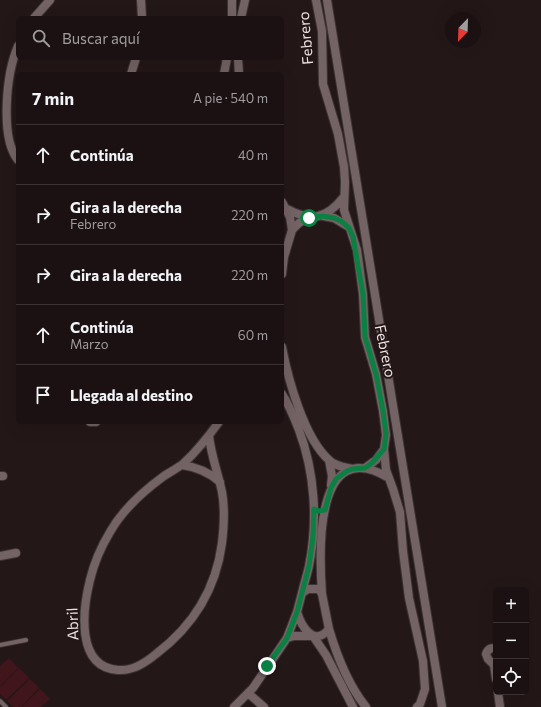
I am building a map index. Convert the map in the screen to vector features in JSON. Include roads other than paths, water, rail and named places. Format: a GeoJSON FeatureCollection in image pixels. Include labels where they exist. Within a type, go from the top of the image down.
{"type":"FeatureCollection","features":[{"type":"Feature","properties":{"kind":"street"},"geometry":{"type":"LineString","coordinates":[[36,16],[50,0]]}},
{"type":"Feature","properties":{"kind":"street"},"geometry":{"type":"LineString","coordinates":[[141,0],[142,16]]}},
{"type":"Feature","properties":{"kind":"street","name":"Febrero"},"geometry":{"type":"LineString","coordinates":[[316,0],[322,36],[324,84],[338,134],[343,160],[345,182],[343,198],[344,210],[355,243],[364,299],[365,337],[376,374],[383,411],[386,434],[384,449],[386,470],[400,512],[409,598],[423,661],[425,689],[420,704],[417,707]]}},
{"type":"Feature","properties":{"kind":"street"},"geometry":{"type":"LineString","coordinates":[[327,0],[442,707]]}},
{"type":"Feature","properties":{"kind":"street"},"geometry":{"type":"LineString","coordinates":[[232,16],[232,2],[244,2],[241,16]]}},
{"type":"Feature","properties":{"kind":"street"},"geometry":{"type":"LineString","coordinates":[[16,51],[11,63],[2,102],[4,136],[7,146],[16,158]]}},
{"type":"Feature","properties":{"kind":"street"},"geometry":{"type":"LineString","coordinates":[[132,72],[135,60]]}},
{"type":"Feature","properties":{"kind":"street"},"geometry":{"type":"LineString","coordinates":[[224,72],[227,60]]}},
{"type":"Feature","properties":{"kind":"street"},"geometry":{"type":"LineString","coordinates":[[238,60],[239,72]]}},
{"type":"Feature","properties":{"kind":"street"},"geometry":{"type":"LineString","coordinates":[[284,254],[292,230],[299,223],[309,218],[323,216],[336,208],[343,198]]}},
{"type":"Feature","properties":{"kind":"street"},"geometry":{"type":"LineString","coordinates":[[284,205],[309,218]]}},
{"type":"Feature","properties":{"kind":"street"},"geometry":{"type":"LineString","coordinates":[[284,205],[290,217],[292,230]]}},
{"type":"Feature","properties":{"kind":"street"},"geometry":{"type":"LineString","coordinates":[[323,216],[341,221],[349,228]]}},
{"type":"Feature","properties":{"kind":"street"},"geometry":{"type":"LineString","coordinates":[[284,356],[296,400],[313,439],[329,460],[342,467],[352,469],[365,468],[389,478]]}},
{"type":"Feature","properties":{"kind":"street"},"geometry":{"type":"LineString","coordinates":[[284,383],[289,377]]}},
{"type":"Feature","properties":{"kind":"street"},"geometry":{"type":"LineString","coordinates":[[234,707],[249,694],[287,638],[297,612],[311,552],[314,509],[310,468],[304,445],[292,413],[284,398]]}},
{"type":"Feature","properties":{"kind":"street","name":"Abril"},"geometry":{"type":"LineString","coordinates":[[209,436],[224,502],[222,543],[212,581],[198,610],[182,631],[164,648],[136,667],[118,670],[106,667],[94,658],[90,652],[84,630],[87,591],[95,564],[110,532],[130,505],[150,486],[182,465],[209,436],[218,424]]}},
{"type":"Feature","properties":{"kind":"street"},"geometry":{"type":"LineString","coordinates":[[304,445],[309,440],[313,439]]}},
{"type":"Feature","properties":{"kind":"street"},"geometry":{"type":"LineString","coordinates":[[365,468],[376,460],[384,449]]}},
{"type":"Feature","properties":{"kind":"street"},"geometry":{"type":"LineString","coordinates":[[329,460],[332,476],[331,488],[325,510],[320,558],[322,594],[328,629],[336,652],[363,706]]}},
{"type":"Feature","properties":{"kind":"street"},"geometry":{"type":"LineString","coordinates":[[182,465],[203,470],[220,482]]}},
{"type":"Feature","properties":{"kind":"street"},"geometry":{"type":"LineString","coordinates":[[331,488],[336,479],[352,469]]}},
{"type":"Feature","properties":{"kind":"street"},"geometry":{"type":"LineString","coordinates":[[314,509],[318,511],[325,510]]}},
{"type":"Feature","properties":{"kind":"street"},"geometry":{"type":"LineString","coordinates":[[0,556],[16,553]]}},
{"type":"Feature","properties":{"kind":"street"},"geometry":{"type":"LineString","coordinates":[[302,593],[308,589],[314,588],[319,589],[322,594]]}},
{"type":"Feature","properties":{"kind":"street"},"geometry":{"type":"LineString","coordinates":[[297,612],[303,627],[313,636],[326,655],[352,707]]}},
{"type":"Feature","properties":{"kind":"street"},"geometry":{"type":"LineString","coordinates":[[287,638],[294,636],[321,635],[328,629]]}},
{"type":"Feature","properties":{"kind":"street"},"geometry":{"type":"LineString","coordinates":[[493,649],[489,649],[486,654],[488,659],[493,662]]}},
{"type":"Feature","properties":{"kind":"street"},"geometry":{"type":"LineString","coordinates":[[249,694],[264,707]]}},
{"type":"Feature","properties":{"kind":"street"},"geometry":{"type":"LineString","coordinates":[[498,695],[500,707]]}},
{"type":"Feature","properties":{"kind":"lane"},"geometry":{"type":"LineString","coordinates":[[0,645],[26,640]]}},
{"type":"Feature","properties":{"kind":"lane"},"geometry":{"type":"LineString","coordinates":[[0,701],[6,707]]}}]}
